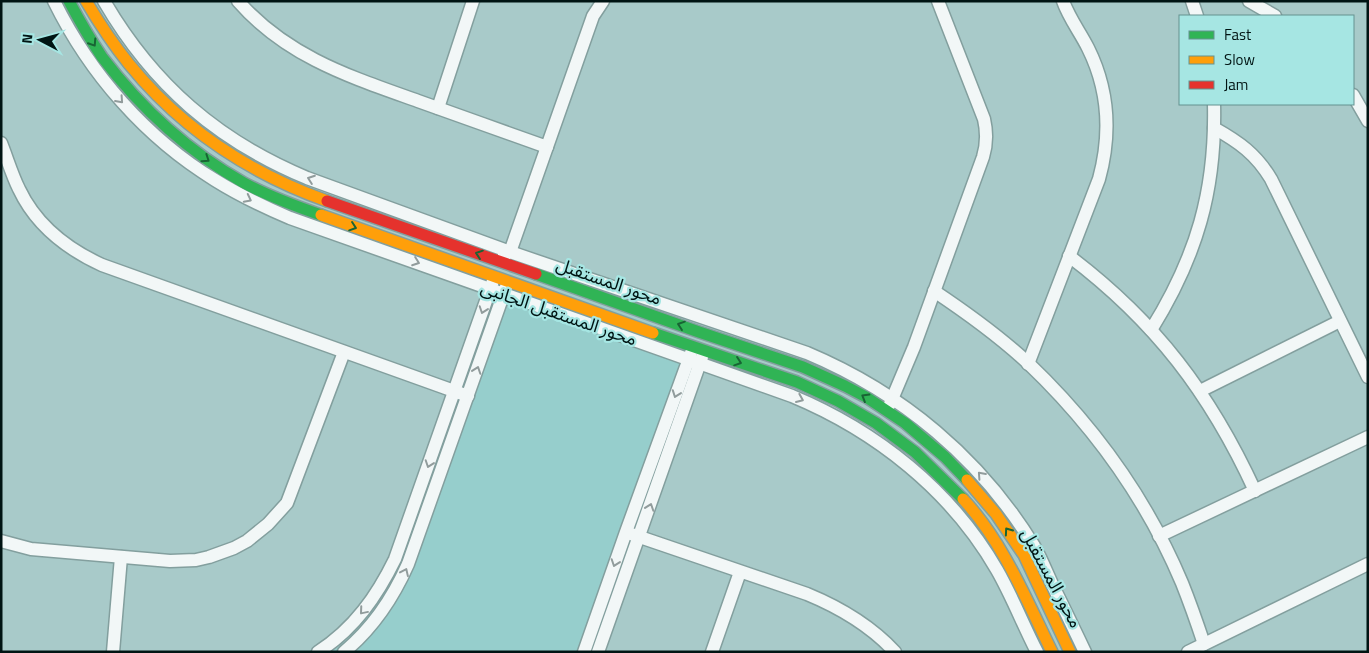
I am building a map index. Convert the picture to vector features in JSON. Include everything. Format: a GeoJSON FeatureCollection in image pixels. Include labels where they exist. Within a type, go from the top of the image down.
{"type":"FeatureCollection","features":[{"type":"Feature","properties":{"kind":"street","name":"محور المستقبل الجانبى"},"geometry":{"type":"LineString","coordinates":[[54,1],[91,64],[147,128],[214,180],[247,198],[290,218],[493,283],[697,355],[819,407],[851,424],[906,463],[941,496],[967,527],[997,570],[1037,652]]}},
{"type":"Feature","properties":{"kind":"street"},"geometry":{"type":"LineString","coordinates":[[69,1],[102,56],[137,98],[177,136],[221,169],[245,183],[295,206],[493,283]]}},
{"type":"Feature","properties":{"kind":"street","name":"محور المستقبل"},"geometry":{"type":"LineString","coordinates":[[86,1],[115,47],[148,88],[186,124],[230,155],[268,177],[300,191],[802,367],[845,386],[887,411],[945,457],[996,514],[1024,556],[1070,652]]}},
{"type":"Feature","properties":{"kind":"street"},"geometry":{"type":"LineString","coordinates":[[104,1],[128,40],[161,79],[198,114],[239,144],[261,157],[307,178],[510,252],[807,354],[851,373],[892,398],[913,412],[954,446],[973,465],[1006,506],[1035,548],[1085,652]]}},
{"type":"Feature","properties":{"kind":"street"},"geometry":{"type":"LineString","coordinates":[[238,1],[274,35],[311,59],[352,77],[547,147]]}},
{"type":"Feature","properties":{"kind":"street"},"geometry":{"type":"LineString","coordinates":[[438,108],[472,1]]}},
{"type":"Feature","properties":{"kind":"street"},"geometry":{"type":"LineString","coordinates":[[318,652],[337,638],[358,618],[377,594],[395,559],[500,262],[510,252],[593,16],[603,1]]}},
{"type":"Feature","properties":{"kind":"street"},"geometry":{"type":"LineString","coordinates":[[887,411],[914,347],[983,157],[986,140],[984,119],[938,1]]}},
{"type":"Feature","properties":{"kind":"street"},"geometry":{"type":"LineString","coordinates":[[1028,364],[1099,179],[1106,147],[1107,114],[1101,80],[1088,47],[1067,12],[1063,1]]}},
{"type":"Feature","properties":{"kind":"street"},"geometry":{"type":"LineString","coordinates":[[1192,1],[1197,15]]}},
{"type":"Feature","properties":{"kind":"street"},"geometry":{"type":"LineString","coordinates":[[1249,1],[1273,15]]}},
{"type":"Feature","properties":{"kind":"street"},"geometry":{"type":"LineString","coordinates":[[1354,97],[1368,121]]}},
{"type":"Feature","properties":{"kind":"street"},"geometry":{"type":"LineString","coordinates":[[1152,330],[1182,276],[1200,226],[1209,189],[1213,159],[1214,105]]}},
{"type":"Feature","properties":{"kind":"street"},"geometry":{"type":"LineString","coordinates":[[1214,128],[1242,145],[1265,170],[1368,377]]}},
{"type":"Feature","properties":{"kind":"street"},"geometry":{"type":"LineString","coordinates":[[1,143],[26,202],[46,228],[80,254],[102,266],[468,396]]}},
{"type":"Feature","properties":{"kind":"street"},"geometry":{"type":"LineString","coordinates":[[344,652],[376,620],[399,584],[408,564],[514,266],[510,252]]}},
{"type":"Feature","properties":{"kind":"street"},"geometry":{"type":"LineString","coordinates":[[1069,256],[1112,291],[1152,330],[1180,363],[1230,439],[1255,491]]}},
{"type":"Feature","properties":{"kind":"street"},"geometry":{"type":"LineString","coordinates":[[934,291],[986,328],[1028,364],[1058,394],[1100,443],[1136,496],[1159,536],[1181,582],[1204,644]]}},
{"type":"Feature","properties":{"kind":"street"},"geometry":{"type":"LineString","coordinates":[[654,316],[658,302]]}},
{"type":"Feature","properties":{"kind":"street"},"geometry":{"type":"LineString","coordinates":[[1200,391],[1340,320]]}},
{"type":"Feature","properties":{"kind":"street"},"geometry":{"type":"LineString","coordinates":[[598,652],[639,537],[704,333]]}},
{"type":"Feature","properties":{"kind":"street"},"geometry":{"type":"LineString","coordinates":[[1,541],[31,549],[170,562],[210,557],[247,541],[268,524],[287,503],[344,352]]}},
{"type":"Feature","properties":{"kind":"street"},"geometry":{"type":"LineString","coordinates":[[584,652],[626,532],[697,355]]}},
{"type":"Feature","properties":{"kind":"street","name":"محور المستقبل"},"geometry":{"type":"LineString","coordinates":[[697,355],[797,382],[838,400],[915,452],[951,487],[983,524],[997,544],[1010,564],[1052,652]]}},
{"type":"Feature","properties":{"kind":"street"},"geometry":{"type":"LineString","coordinates":[[1159,536],[1368,437]]}},
{"type":"Feature","properties":{"kind":"street"},"geometry":{"type":"LineString","coordinates":[[626,532],[807,594],[845,611],[874,631],[895,652]]}},
{"type":"Feature","properties":{"kind":"street"},"geometry":{"type":"LineString","coordinates":[[113,652],[121,557]]}},
{"type":"Feature","properties":{"kind":"street"},"geometry":{"type":"LineString","coordinates":[[1188,652],[1368,564]]}},
{"type":"Feature","properties":{"kind":"street"},"geometry":{"type":"LineString","coordinates":[[712,652],[740,572]]}},
{"type":"Feature","properties":{"kind":"shaded area"},"geometry":{"type":"Polygon","coordinates":[[[502,272],[702,342],[592,652],[331,652],[353,632],[376,605],[404,556],[502,272]]]}},
{"type":"Feature","properties":{"kind":"traffic: fast"},"geometry":{"type":"LineString","coordinates":[[69,1],[102,57],[149,111],[185,143],[244,183],[321,215]]}},
{"type":"Feature","properties":{"kind":"traffic: fast"},"geometry":{"type":"LineString","coordinates":[[536,274],[803,367],[845,386],[866,397],[905,423],[945,457],[967,480]]}},
{"type":"Feature","properties":{"kind":"traffic: fast"},"geometry":{"type":"LineString","coordinates":[[653,333],[797,382],[838,401],[876,423],[915,452],[963,499]]}},
{"type":"Feature","properties":{"kind":"traffic: slow"},"geometry":{"type":"LineString","coordinates":[[86,1],[106,33],[129,64],[149,87],[194,128],[218,146],[270,177],[327,201]]}},
{"type":"Feature","properties":{"kind":"traffic: slow"},"geometry":{"type":"LineString","coordinates":[[321,215],[653,333]]}},
{"type":"Feature","properties":{"kind":"traffic: slow"},"geometry":{"type":"LineString","coordinates":[[967,480],[996,514],[1024,555],[1070,652]]}},
{"type":"Feature","properties":{"kind":"traffic: slow"},"geometry":{"type":"LineString","coordinates":[[963,499],[1002,552],[1052,652]]}},
{"type":"Feature","properties":{"kind":"traffic: jam"},"geometry":{"type":"LineString","coordinates":[[327,201],[536,274]]}}]}
